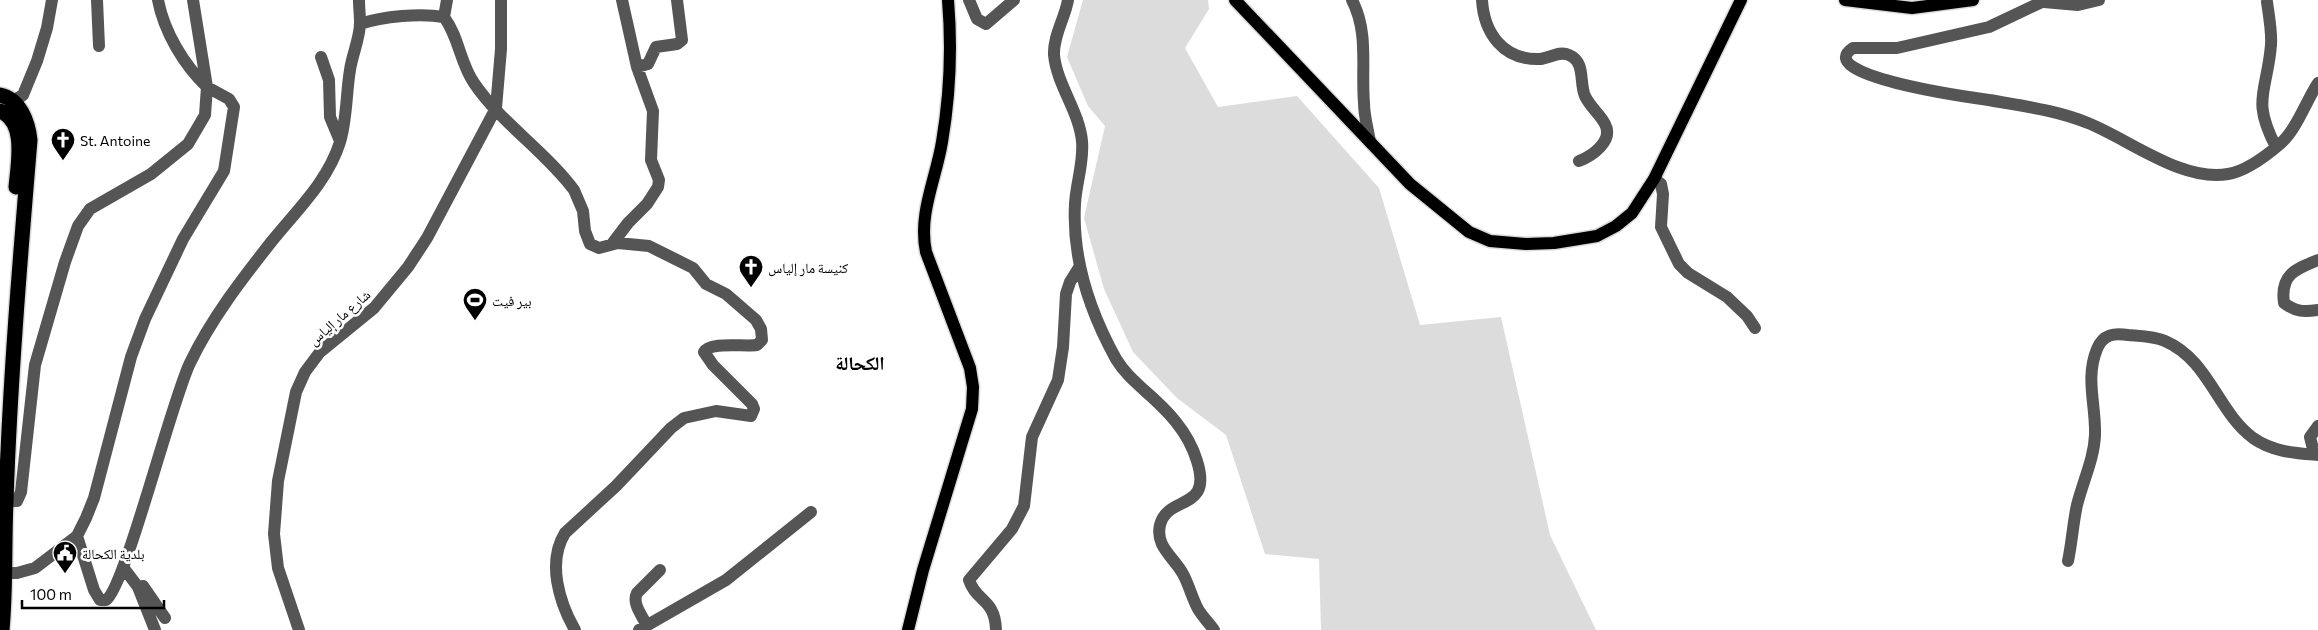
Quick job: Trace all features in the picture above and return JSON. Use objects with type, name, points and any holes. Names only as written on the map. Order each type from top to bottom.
[{"type":"highway","points":[[2,630],[6,573],[6,501],[17,296],[30,140],[28,122],[7,98]]},
{"type":"highway","points":[[0,111],[14,122],[18,135],[0,466]]},
{"type":"main road","points":[[908,630],[930,546],[969,420],[973,392],[970,368],[926,252],[923,239],[924,214],[942,144],[949,90],[950,43],[948,0]]},
{"type":"main road","points":[[1235,0],[1417,190],[1469,232],[1490,241],[1526,244],[1554,243],[1597,236],[1616,226],[1632,213],[1654,179],[1741,0]]},
{"type":"main road","points":[[1845,0],[1912,8],[1973,0]]},
{"type":"street","points":[[7,98],[23,95],[37,61],[47,28],[52,0]]},
{"type":"street","points":[[97,0],[98,46]]},
{"type":"street","points":[[6,573],[17,573],[35,568],[77,536],[94,498],[122,385],[145,318],[183,239],[226,164],[234,106],[229,99],[207,87],[189,66],[170,34],[161,14],[158,0]]},
{"type":"street","points":[[6,501],[17,501],[21,492],[36,365],[65,262],[78,226],[90,209],[151,174],[188,144],[200,128],[205,115],[207,87],[193,0]]},
{"type":"street","points":[[77,536],[94,590],[100,600],[106,600],[111,596],[123,567],[166,428],[190,363],[202,340],[233,294],[318,185],[340,141],[351,60],[360,24],[359,0]]},
{"type":"street","points":[[447,0],[444,17],[453,29],[462,60],[473,83],[574,190],[583,211],[585,231],[590,244],[599,248],[612,244],[628,243],[650,246],[693,268],[706,284],[726,294],[756,320],[761,329],[762,340],[757,345],[710,346],[704,352],[713,365],[752,404],[754,408],[751,416],[716,412],[684,418],[671,428],[616,486],[565,533],[557,547],[555,562],[564,604],[575,630]]},
{"type":"street","points":[[496,108],[501,0]]},
{"type":"street","points":[[612,244],[628,223],[647,204],[658,187],[659,180],[651,160],[653,111],[637,67],[622,0]]},
{"type":"street","points":[[637,67],[648,64],[656,47],[677,44],[682,40],[676,0]]},
{"type":"street","points":[[969,0],[977,19],[986,24],[1014,0]]},
{"type":"street","points":[[1068,0],[1054,53],[1058,71],[1082,136],[1082,162],[1075,207],[1080,266],[1088,300],[1119,363],[1127,375],[1182,428],[1194,450],[1201,477],[1197,494],[1169,513],[1160,525],[1160,532],[1164,551],[1183,573],[1198,609],[1214,630]]},
{"type":"street","points":[[1352,0],[1360,16],[1364,59],[1364,104],[1370,142]]},
{"type":"street","points":[[1482,0],[1484,22],[1497,42],[1513,53],[1528,58],[1541,59],[1560,53],[1569,54],[1578,64],[1582,73],[1585,96],[1607,131],[1602,145],[1596,152],[1579,161]]},
{"type":"street","points":[[2099,0],[2078,5],[2045,1],[1989,28],[1897,48],[1853,48],[1847,52],[1846,62],[1856,71],[1934,91],[2059,113],[2089,123],[2190,172],[2213,175],[2230,174],[2259,160],[2276,147],[2288,133],[2318,83]]},
{"type":"street","points":[[2267,2],[2272,44],[2261,97],[2262,116],[2276,147]]},
{"type":"street","points":[[360,24],[373,20],[423,16],[444,17]]},
{"type":"street","points":[[321,57],[329,80],[330,117],[340,141]]},
{"type":"street","name":"شارع مار إلياس","points":[[299,630],[278,568],[274,534],[278,481],[300,382],[320,352],[374,308],[408,267],[427,238],[496,108]]},
{"type":"street","points":[[1654,179],[1661,184],[1663,194],[1661,227],[1680,264],[1688,273],[1727,297],[1747,316],[1755,328]]},
{"type":"street","points":[[2318,260],[2298,268],[2286,279],[2282,292],[2284,303],[2293,310],[2303,312],[2318,310]]},
{"type":"street","points":[[996,630],[992,608],[971,586],[969,579],[1006,537],[1024,506],[1032,437],[1058,380],[1063,347],[1066,294],[1070,282],[1080,266]]},
{"type":"street","points":[[2068,561],[2077,506],[2094,448],[2095,434],[2091,371],[2101,340],[2108,336],[2116,334],[2152,337],[2176,347],[2200,368],[2236,422],[2251,436],[2263,445],[2287,453],[2318,454]]},
{"type":"street","points":[[2318,426],[2310,437],[2313,449],[2318,454]]},
{"type":"street","points":[[660,570],[635,597],[642,627],[726,580],[811,512]]},
{"type":"street","points":[[123,567],[134,582],[155,630]]},
{"type":"street","points":[[134,582],[143,586],[165,618]]},
{"type":"shaded area","points":[[1083,0],[1208,0],[1209,9],[1185,48],[1218,107],[1297,96],[1379,188],[1420,325],[1501,317],[1550,535],[1596,630],[1321,630],[1319,559],[1265,554],[1226,435],[1177,398],[1133,352],[1104,289],[1084,218],[1105,126],[1088,106],[1067,57]]},
{"type":"place","name":"St. Antoine","points":[[63,161]]},
{"type":"place","name":"كنيسة مار إلياس","points":[[751,288]]},
{"type":"place","name":"بير فيت","points":[[475,321]]},
{"type":"place","name":"بلدية الكحالة","points":[[65,574]]},
{"type":"district","name":"الكحالة","points":[[860,362]]}]
